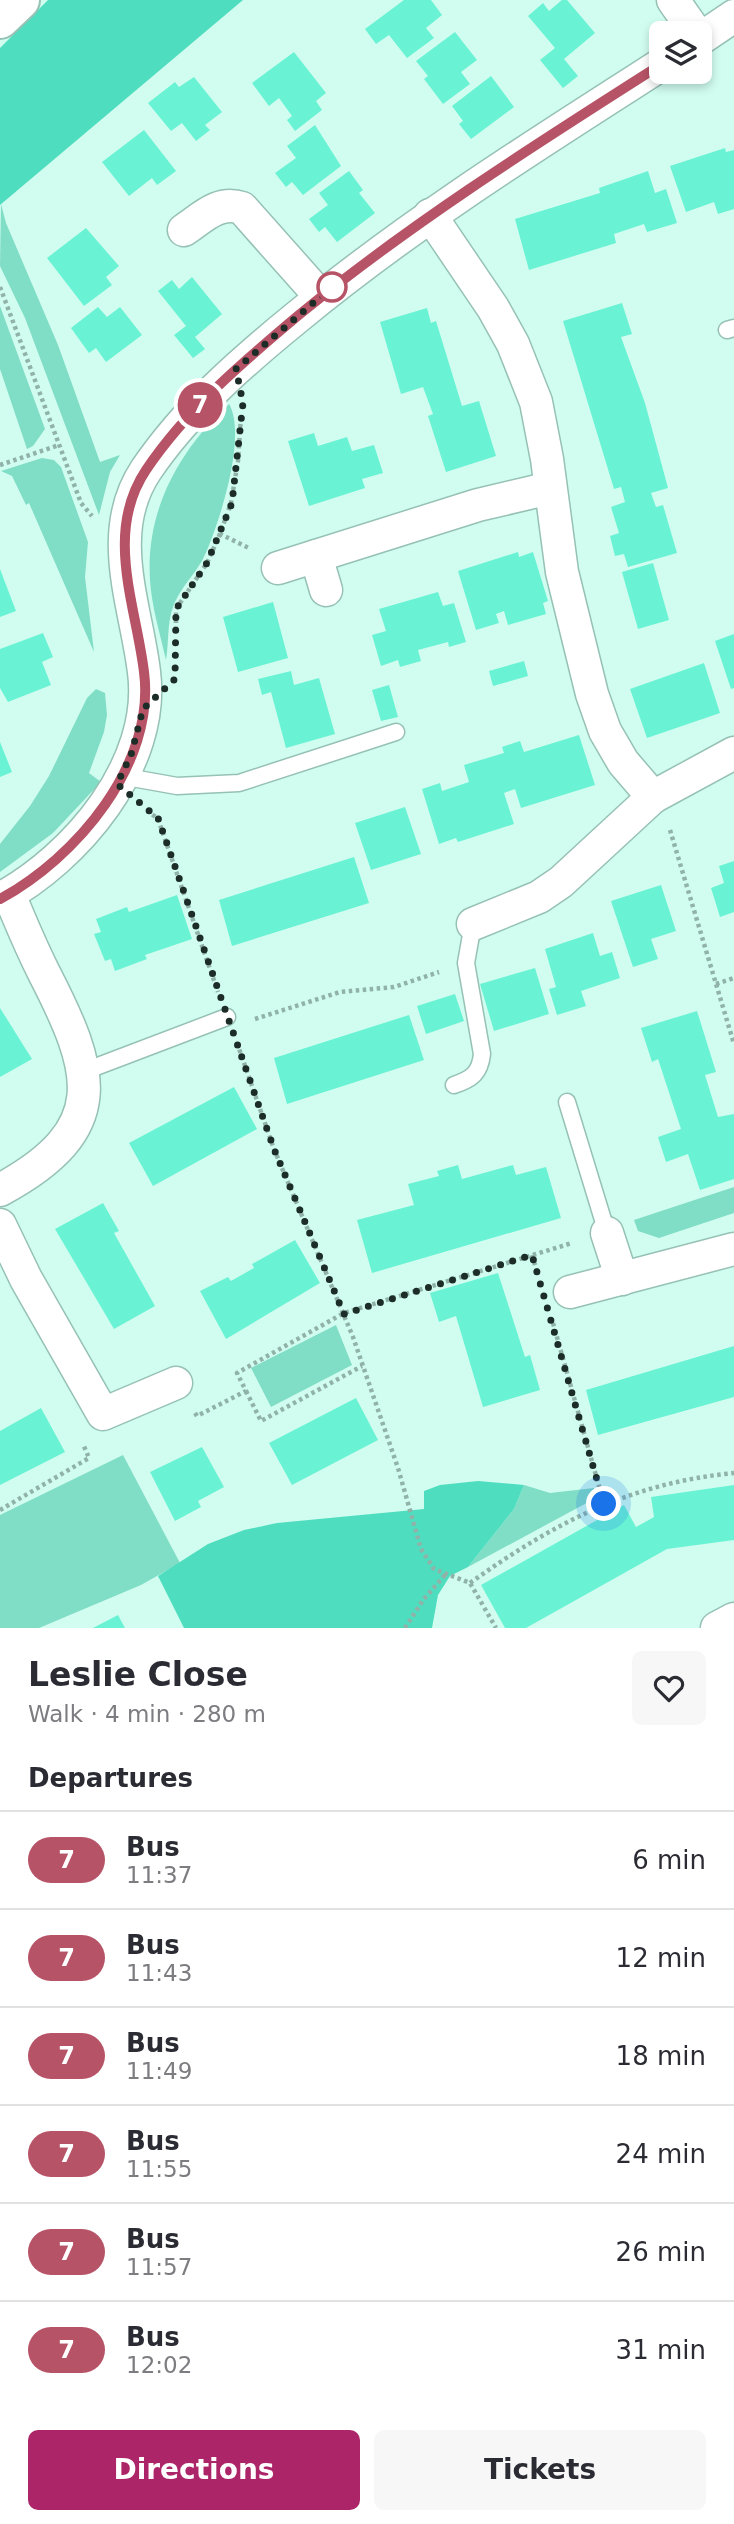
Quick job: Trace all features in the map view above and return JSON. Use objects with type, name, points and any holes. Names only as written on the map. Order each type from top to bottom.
[{"type":"main road","points":[[0,19],[20,0]]},
{"type":"street","points":[[673,0],[698,21]]},
{"type":"street","points":[[0,1190],[24,1177],[55,1154],[72,1133],[82,1108],[85,1071],[68,1019],[4,896],[35,877],[86,830],[119,780],[137,734],[145,688],[125,560],[126,526],[136,487],[169,440],[236,369],[321,297],[430,215],[649,72]]},
{"type":"street","points":[[184,230],[220,205],[230,204],[242,208],[321,297]]},
{"type":"street","points":[[430,215],[513,344],[536,402],[562,572],[592,694],[605,731],[623,762],[653,797]]},
{"type":"street","points":[[278,568],[478,505],[550,488]]},
{"type":"street","points":[[316,556],[326,590]]},
{"type":"street","points":[[472,923],[539,897],[561,882],[653,797],[734,753]]},
{"type":"street","points":[[0,1225],[26,1279],[103,1415],[176,1383]]},
{"type":"street","points":[[607,1233],[622,1279]]},
{"type":"street","points":[[570,1292],[734,1249]]},
{"type":"street","points":[[717,1628],[734,1619]]},
{"type":"lane","points":[[119,780],[177,786],[239,783],[396,732]]},
{"type":"lane","points":[[454,1085],[472,1078],[481,1063],[482,1054],[466,962],[472,923]]},
{"type":"lane","points":[[85,1071],[229,1021]]},
{"type":"lane","points":[[567,1102],[607,1233]]},
{"type":"path","points":[[0,287],[81,503],[125,560]]},
{"type":"path","points":[[176,634],[176,609],[207,563],[232,503],[239,461],[239,428],[243,403],[236,369]]},
{"type":"path","points":[[0,465],[59,445]]},
{"type":"path","points":[[220,534],[240,543],[278,568]]},
{"type":"path","points":[[119,780],[158,818],[274,1149],[344,1314],[398,1468],[421,1549],[434,1569],[470,1583],[496,1628]]},
{"type":"path","points":[[653,797],[668,825],[734,1044]]},
{"type":"path","points":[[229,1021],[340,992],[394,987],[466,962]]},
{"type":"path","points":[[716,984],[734,978]]},
{"type":"path","points":[[362,1366],[261,1421],[237,1373],[344,1314],[607,1233]]},
{"type":"path","points":[[532,1255],[540,1281]]},
{"type":"path","points":[[552,1321],[604,1504]]},
{"type":"path","points":[[176,1383],[197,1416],[246,1391]]},
{"type":"path","points":[[0,1510],[89,1458],[83,1444],[110,1425],[103,1415]]},
{"type":"path","points":[[470,1583],[514,1552],[629,1493],[671,1482],[734,1473]]},
{"type":"path","points":[[405,1628],[423,1600],[445,1575]]},
{"type":"green space","points":[[48,0],[243,0],[0,205],[0,48]]},
{"type":"green space","points":[[1,204],[6,223],[58,345],[100,462],[120,455],[110,472],[99,515],[25,318],[0,266]]},
{"type":"green space","points":[[0,306],[45,429],[33,446],[27,449],[0,369]]},
{"type":"green space","points":[[229,404],[234,419],[235,438],[229,482],[209,546],[173,607],[166,660],[151,591],[152,537],[158,512],[167,488],[193,443]]},
{"type":"green space","points":[[42,458],[54,460],[61,467],[88,542],[85,577],[94,652],[29,503],[26,505],[12,476],[1,471]]},
{"type":"green space","points":[[96,689],[105,693],[107,715],[104,732],[89,773],[101,782],[53,833],[0,872],[0,844],[30,806],[49,776],[87,698]]},
{"type":"green space","points":[[734,1187],[734,1213],[659,1238],[638,1231],[634,1220]]},
{"type":"green space","points":[[336,1325],[352,1365],[271,1407],[251,1368]]},
{"type":"green space","points":[[123,1455],[180,1563],[141,1585],[39,1628],[0,1628],[0,1515]]},
{"type":"green space","points":[[478,1481],[524,1485],[514,1509],[468,1567],[450,1576],[438,1595],[432,1628],[184,1628],[158,1576],[208,1544],[244,1530],[277,1523],[424,1509],[424,1491],[440,1485]]},
{"type":"green space","points":[[524,1485],[550,1493],[594,1488],[594,1499],[468,1567],[514,1509]]},
{"type":"building","points":[[404,0],[431,0],[442,15],[426,28],[434,38],[407,58],[389,35],[376,44],[365,29]]},
{"type":"building","points":[[562,0],[567,0],[595,33],[564,59],[578,76],[563,88],[540,60],[555,48],[528,16],[543,3],[549,11]]},
{"type":"building","points":[[455,32],[477,60],[461,72],[470,84],[443,104],[424,79],[428,76],[416,61]]},
{"type":"building","points":[[294,52],[326,93],[316,101],[322,110],[295,131],[287,120],[292,116],[279,98],[269,106],[252,83]]},
{"type":"building","points":[[491,76],[514,107],[471,139],[459,124],[463,121],[452,106]]},
{"type":"building","points":[[194,77],[222,112],[205,125],[210,130],[196,141],[182,123],[171,131],[148,103],[175,82],[179,87]]},
{"type":"building","points":[[315,125],[341,166],[303,195],[292,182],[286,187],[275,173],[296,158],[287,146]]},
{"type":"building","points":[[144,130],[176,171],[157,185],[152,178],[129,196],[102,162]]},
{"type":"building","points":[[725,148],[726,152],[734,150],[734,209],[718,214],[714,202],[686,212],[670,166]]},
{"type":"building","points":[[349,171],[363,190],[359,193],[375,213],[337,242],[325,227],[319,232],[309,219],[328,205],[319,193]]},
{"type":"building","points":[[648,171],[655,193],[666,189],[677,223],[647,232],[644,224],[614,234],[616,243],[529,270],[515,219],[600,193],[599,188]]},
{"type":"building","points":[[86,228],[119,266],[106,277],[112,285],[84,306],[47,258]]},
{"type":"building","points":[[192,277],[222,314],[195,337],[205,349],[193,358],[174,335],[186,326],[158,291],[172,280],[179,289]]},
{"type":"building","points":[[622,303],[632,334],[621,337],[645,403],[668,488],[651,493],[656,507],[663,505],[677,553],[628,567],[624,554],[615,556],[610,536],[619,533],[611,507],[625,502],[621,487],[614,489],[563,321]]},
{"type":"building","points":[[98,307],[107,317],[120,307],[142,335],[106,362],[96,348],[89,353],[71,328]]},
{"type":"building","points":[[427,308],[431,323],[436,321],[462,406],[479,401],[496,456],[446,472],[428,416],[433,414],[423,387],[401,394],[380,322]]},
{"type":"building","points":[[314,433],[318,446],[347,437],[352,451],[374,445],[383,473],[362,479],[365,488],[309,506],[288,441]]},
{"type":"building","points":[[518,552],[519,557],[533,552],[548,601],[543,603],[546,614],[508,625],[504,611],[496,614],[499,623],[476,630],[458,571]]},
{"type":"building","points":[[653,563],[669,620],[638,629],[622,572]]},
{"type":"building","points":[[0,569],[16,611],[0,617]]},
{"type":"building","points":[[438,592],[443,606],[454,603],[466,642],[449,647],[448,642],[418,650],[421,661],[400,667],[398,660],[381,666],[372,635],[386,631],[379,609]]},
{"type":"building","points":[[273,602],[288,658],[238,672],[223,617]]},
{"type":"building","points":[[43,633],[53,657],[42,662],[51,685],[8,702],[0,688],[0,649]]},
{"type":"building","points":[[734,634],[734,688],[731,689],[715,641]]},
{"type":"building","points":[[524,661],[528,676],[493,686],[489,671]]},
{"type":"building","points":[[704,663],[720,713],[647,738],[630,689]]},
{"type":"building","points":[[291,671],[294,685],[319,678],[335,734],[286,748],[271,692],[262,695],[258,679]]},
{"type":"building","points":[[389,685],[398,717],[381,721],[372,690]]},
{"type":"building","points":[[579,735],[595,785],[521,808],[515,789],[504,793],[514,824],[458,842],[456,838],[439,844],[422,789],[440,783],[442,791],[469,782],[464,765],[504,753],[502,747],[520,741],[524,752]]},
{"type":"building","points":[[0,742],[12,772],[0,777]]},
{"type":"building","points":[[405,807],[421,854],[371,870],[355,823]]},
{"type":"building","points":[[354,857],[369,903],[232,946],[219,900]]},
{"type":"building","points":[[734,861],[734,912],[720,917],[711,888],[724,883],[719,866]]},
{"type":"building","points":[[661,885],[676,931],[651,939],[658,959],[633,967],[611,901]]},
{"type":"building","points":[[177,895],[192,939],[145,955],[147,959],[115,971],[111,959],[105,961],[94,934],[101,932],[96,919],[127,907],[129,912]]},
{"type":"building","points":[[593,933],[600,956],[612,952],[620,978],[581,991],[586,1006],[557,1015],[549,989],[556,987],[545,949]]},
{"type":"building","points":[[535,968],[549,1014],[494,1031],[480,984]]},
{"type":"building","points":[[455,994],[464,1021],[426,1034],[417,1006]]},
{"type":"building","points":[[0,1008],[32,1059],[0,1077]]},
{"type":"building","points":[[697,1011],[716,1072],[705,1075],[718,1117],[734,1114],[734,1179],[700,1190],[688,1154],[666,1162],[658,1137],[681,1129],[658,1059],[652,1062],[641,1028]]},
{"type":"building","points":[[409,1015],[424,1060],[287,1104],[274,1058]]},
{"type":"building","points":[[234,1087],[257,1129],[153,1186],[129,1143]]},
{"type":"building","points":[[458,1165],[462,1179],[513,1165],[516,1175],[546,1167],[561,1218],[372,1273],[357,1220],[414,1205],[408,1184],[439,1176],[437,1171]]},
{"type":"building","points":[[103,1203],[119,1231],[114,1233],[155,1306],[114,1329],[55,1229]]},
{"type":"building","points":[[295,1240],[320,1283],[226,1339],[200,1291],[228,1277],[231,1281],[254,1268],[252,1264]]},
{"type":"building","points":[[498,1273],[525,1357],[530,1355],[540,1390],[483,1407],[456,1316],[439,1322],[430,1293]]},
{"type":"building","points":[[734,1346],[734,1397],[598,1435],[586,1390]]},
{"type":"building","points":[[356,1398],[378,1440],[292,1485],[269,1443]]},
{"type":"building","points":[[41,1408],[65,1452],[0,1485],[0,1431]]},
{"type":"building","points":[[202,1447],[224,1487],[198,1501],[201,1507],[175,1521],[150,1472]]},
{"type":"building","points":[[734,1485],[734,1540],[667,1549],[526,1628],[505,1628],[481,1585],[624,1505],[636,1527],[654,1517],[651,1497]]},
{"type":"building","points":[[118,1615],[125,1628],[93,1628]]},
{"type":"bus line","name":"7","points":[[0,899],[35,877],[86,830],[108,802],[131,755],[143,709],[145,688],[144,671],[130,608],[126,526],[136,487],[169,440],[236,369],[334,286],[430,215],[649,72]]},
{"type":"route","points":[[332,287],[334,286],[236,369],[243,403],[239,428],[239,461],[232,503],[207,563],[176,609],[175,679],[143,709],[131,755],[117,784],[158,818],[178,884],[274,1149],[344,1314],[425,1286],[532,1255],[604,1504]]}]
